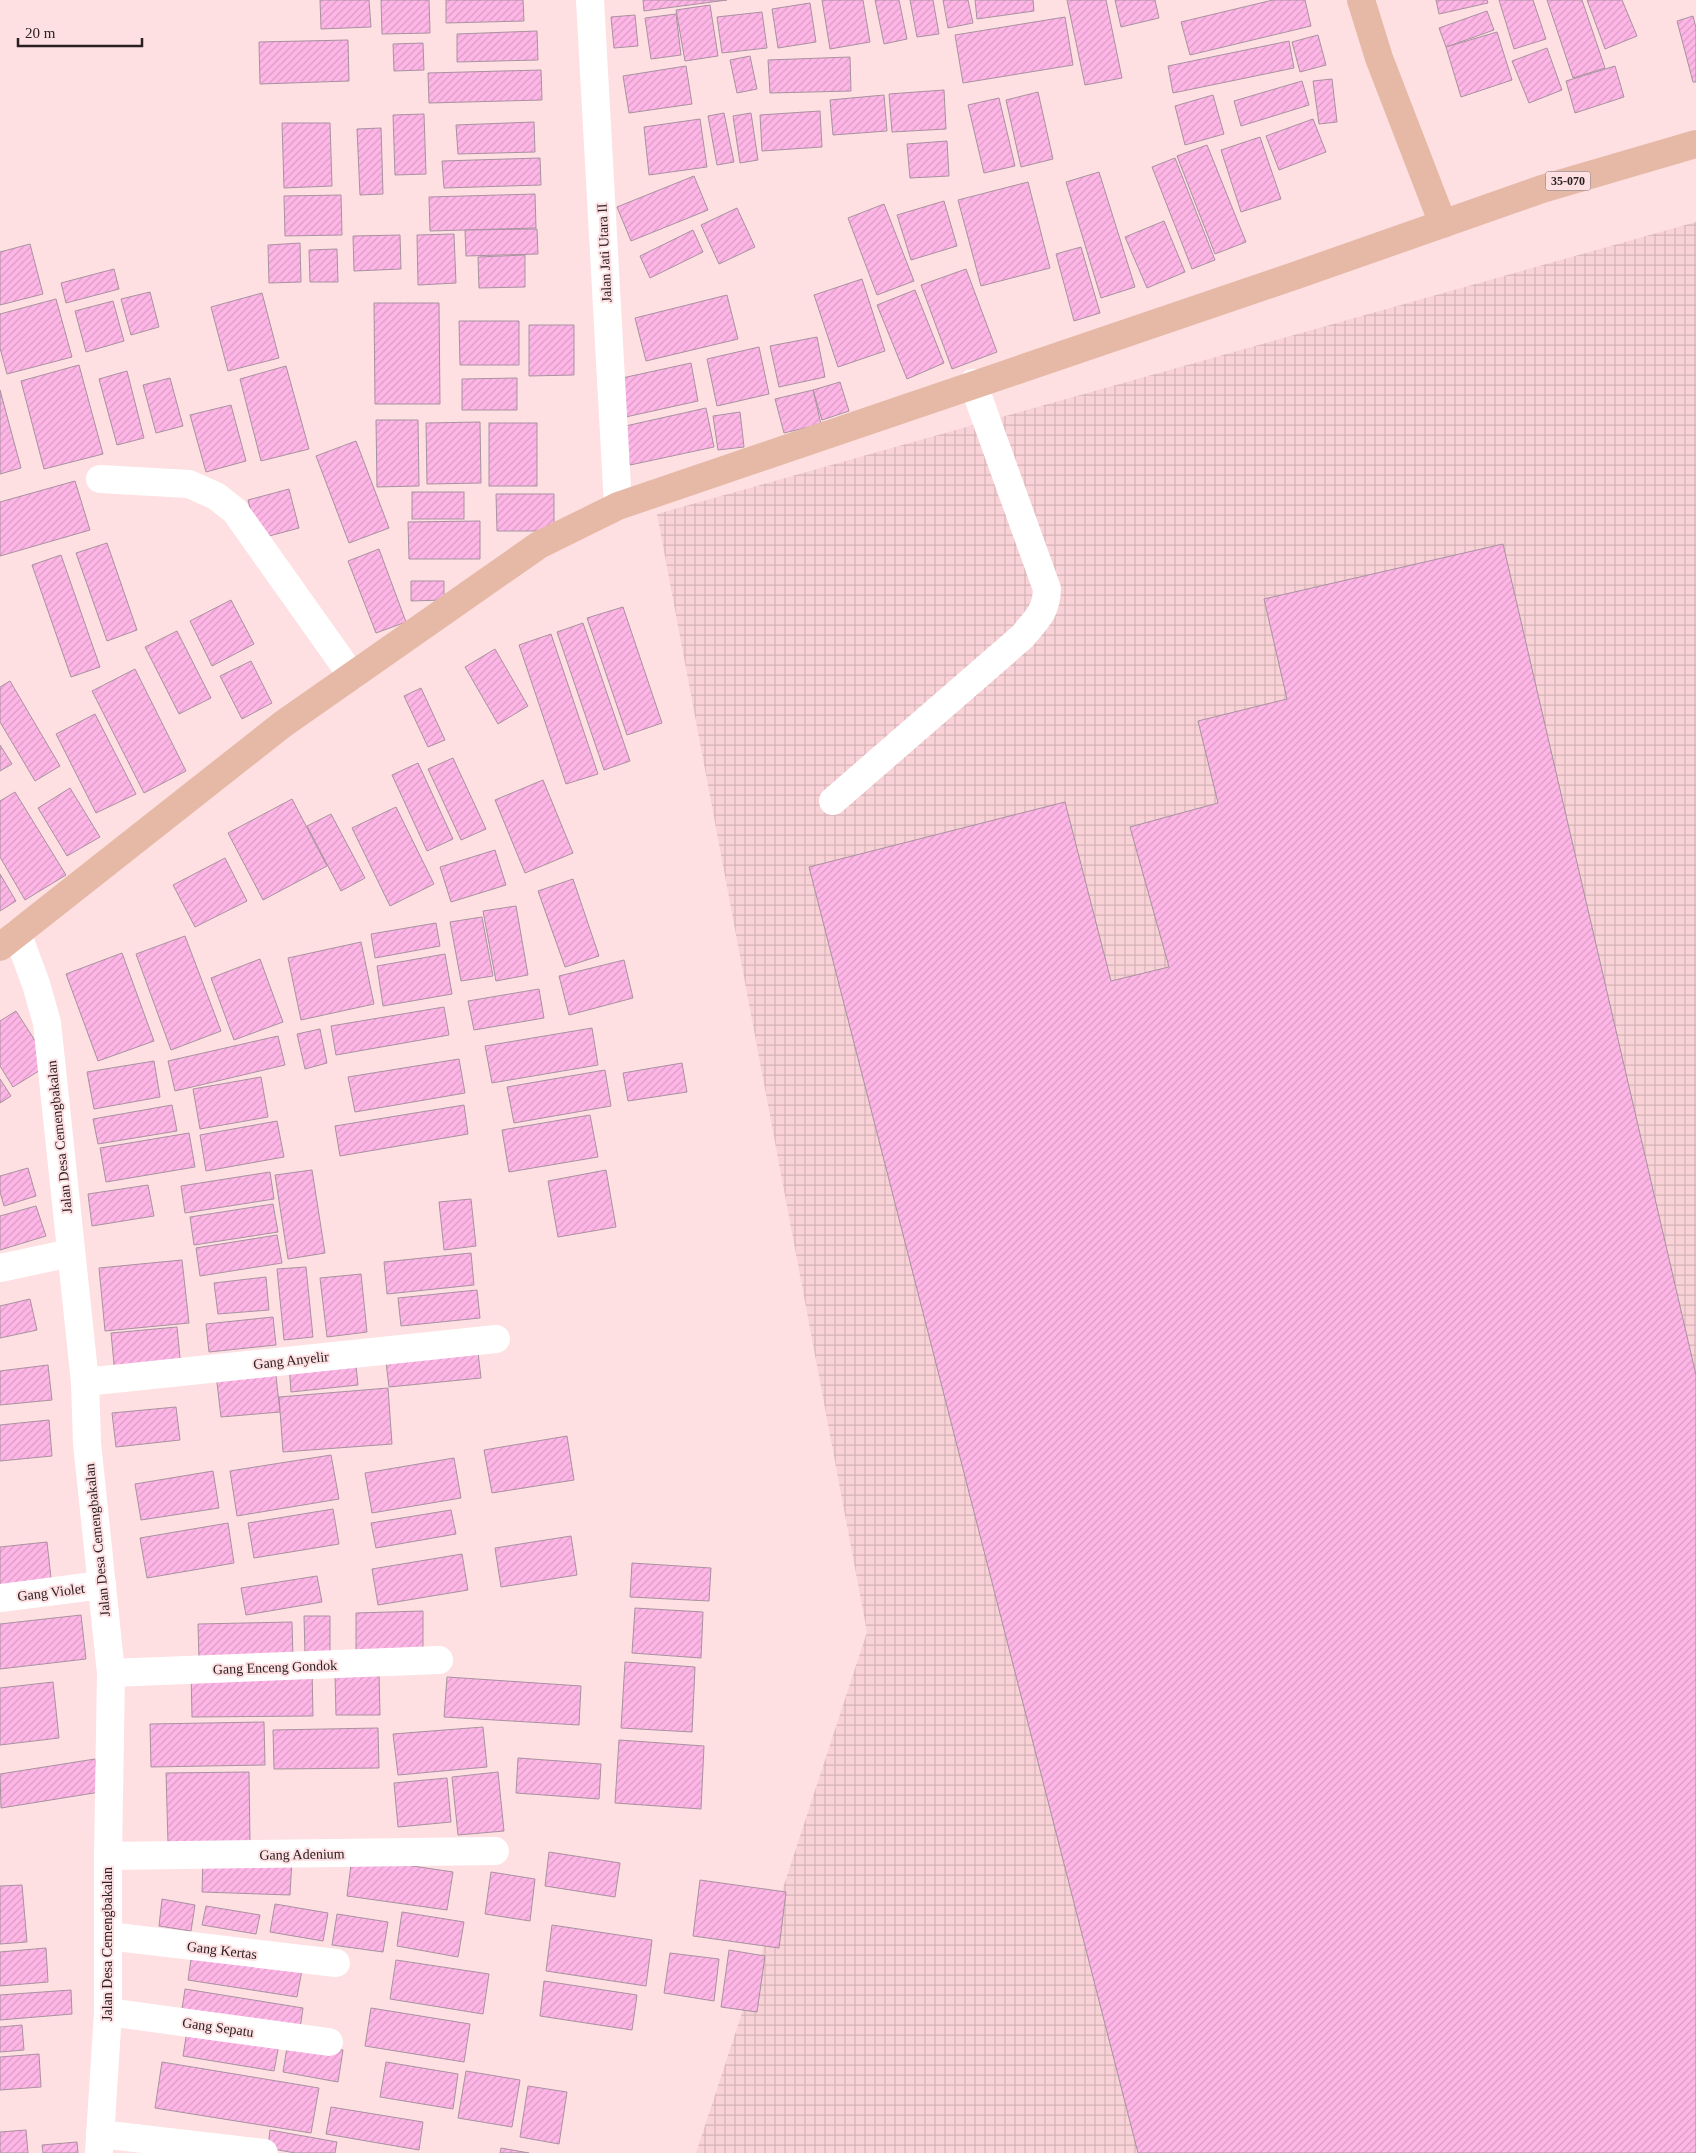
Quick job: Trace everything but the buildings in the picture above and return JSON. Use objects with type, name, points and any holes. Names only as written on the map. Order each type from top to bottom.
[{"type":"main road","points":[[8,940],[283,724],[539,545],[618,506],[973,383],[1443,224],[1379,58],[1361,0]]},
{"type":"main road","name":"35-070","points":[[1443,224],[1542,189],[1696,144]]},
{"type":"street","name":"Jalan Jati Utara II","points":[[590,0],[618,506]]},
{"type":"street","points":[[834,802],[1022,636],[1044,610],[1047,589],[973,383]]},
{"type":"street","points":[[100,479],[189,484],[216,496],[235,511],[352,676]]},
{"type":"street","name":"Jalan Desa Cemengbakalan","points":[[8,940],[36,984],[47,1024],[85,1382],[87,1443],[112,1674],[108,1856],[108,2012],[99,2143]]},
{"type":"street","points":[[0,1268],[71,1253]]},
{"type":"street","name":"Gang Anyelir","points":[[85,1382],[496,1338]]},
{"type":"street","name":"Gang Violet","points":[[0,1598],[102,1586]]},
{"type":"street","name":"Gang Enceng Gondok","points":[[112,1674],[439,1660]]},
{"type":"street","name":"Gang Adenium","points":[[108,1856],[496,1851]]},
{"type":"street","name":"Gang Kertas","points":[[108,1936],[336,1963]]},
{"type":"street","name":"Gang Sepatu","points":[[108,2012],[329,2042]]},
{"type":"street","points":[[99,2143],[264,2153]]},
{"type":"shaded area","points":[[1696,222],[1696,2153],[696,2153],[867,1632],[657,514]]}]
